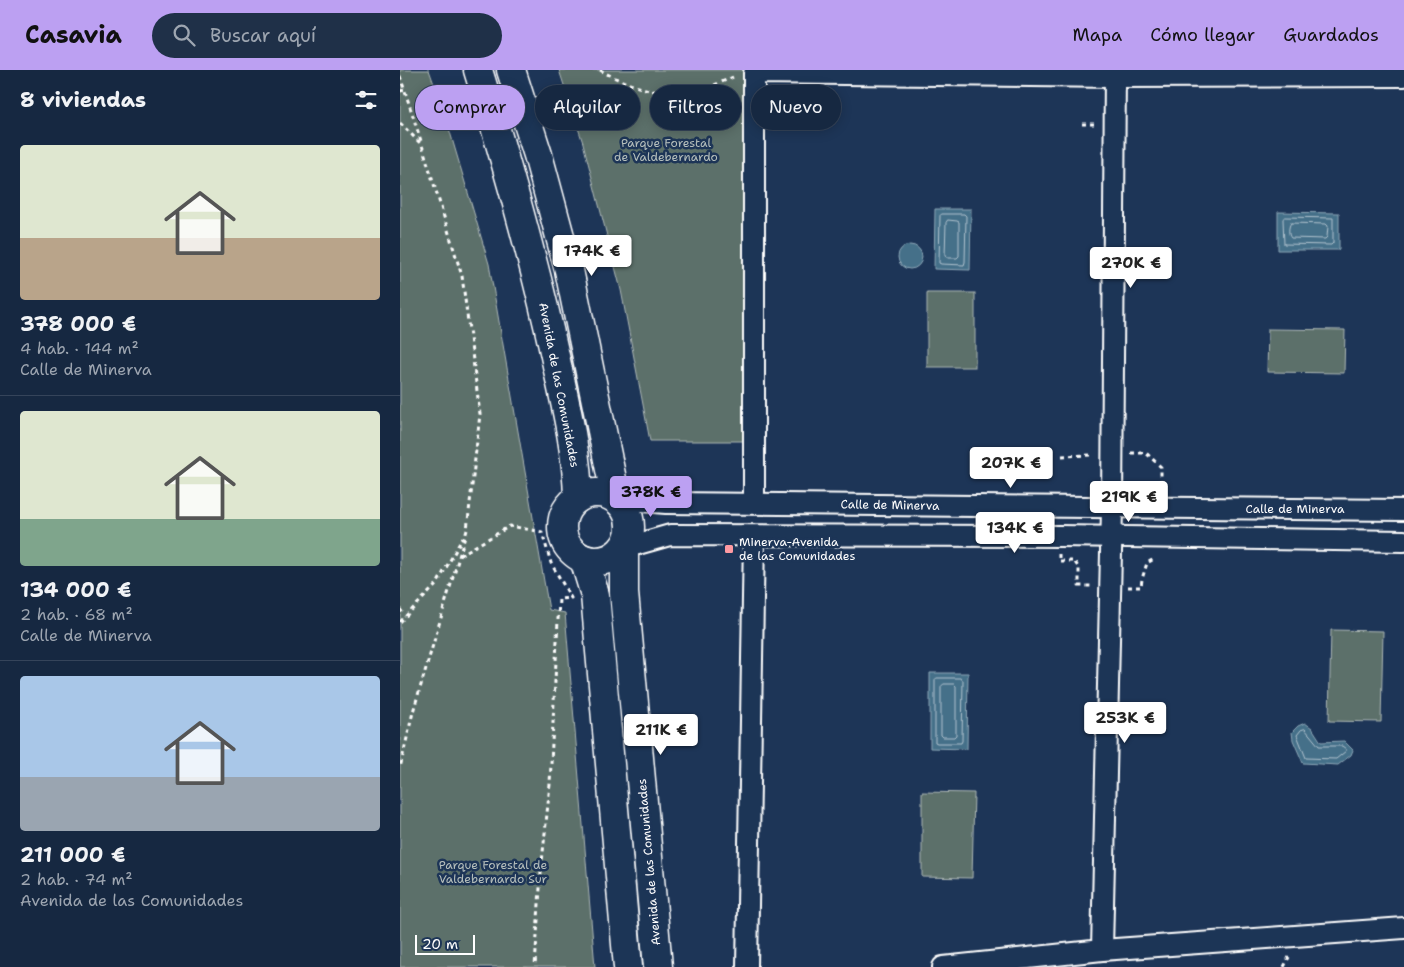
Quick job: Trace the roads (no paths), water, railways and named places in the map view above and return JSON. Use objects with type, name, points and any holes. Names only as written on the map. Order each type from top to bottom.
[{"type":"street","name":"Avenida de las Comunidades","points":[[478,70],[512,180],[540,290],[574,449],[578,498]]},
{"type":"street","points":[[511,70],[538,155],[569,270],[616,499]]},
{"type":"street","points":[[754,503],[754,73],[1115,73],[1404,76]]},
{"type":"street","points":[[1102,950],[1112,508],[1115,73]]},
{"type":"street","points":[[624,548],[629,535],[630,522],[625,509],[616,499],[593,493],[578,498],[569,507],[563,518],[562,530],[565,543],[573,553],[584,559],[602,561],[624,548],[670,535],[1404,541]]},
{"type":"street","name":"Calle de Minerva","points":[[616,499],[666,503],[1404,510]]},
{"type":"street","points":[[746,967],[754,536]]},
{"type":"street","name":"Avenida de las Comunidades","points":[[624,548],[624,592],[658,967]]},
{"type":"street","points":[[584,559],[595,596],[628,967]]},
{"type":"street","points":[[943,967],[1102,950],[1404,928]]},
{"type":"water","points":[[935,209],[971,209],[970,270],[934,269]]},
{"type":"water","points":[[1278,212],[1339,213],[1339,250],[1278,250]]},
{"type":"water","points":[[910,245],[915,246],[921,252],[921,262],[915,268],[910,269],[905,268],[899,262],[898,257],[899,252],[905,246]]},
{"type":"water","points":[[930,673],[968,673],[967,749],[930,748]]},
{"type":"water","points":[[1305,723],[1312,728],[1321,742],[1344,741],[1353,750],[1351,755],[1338,765],[1303,763],[1293,740],[1292,732],[1298,726]]},
{"type":"place","name":"Minerva-Avenida de las Comunidades","points":[[729,549]]},
{"type":"park label","name":"Parque Forestal de Valdebernardo","points":[[666,150]]},
{"type":"park label","name":"Parque Forestal de Valdebernardo Sur","points":[[493,872]]}]
